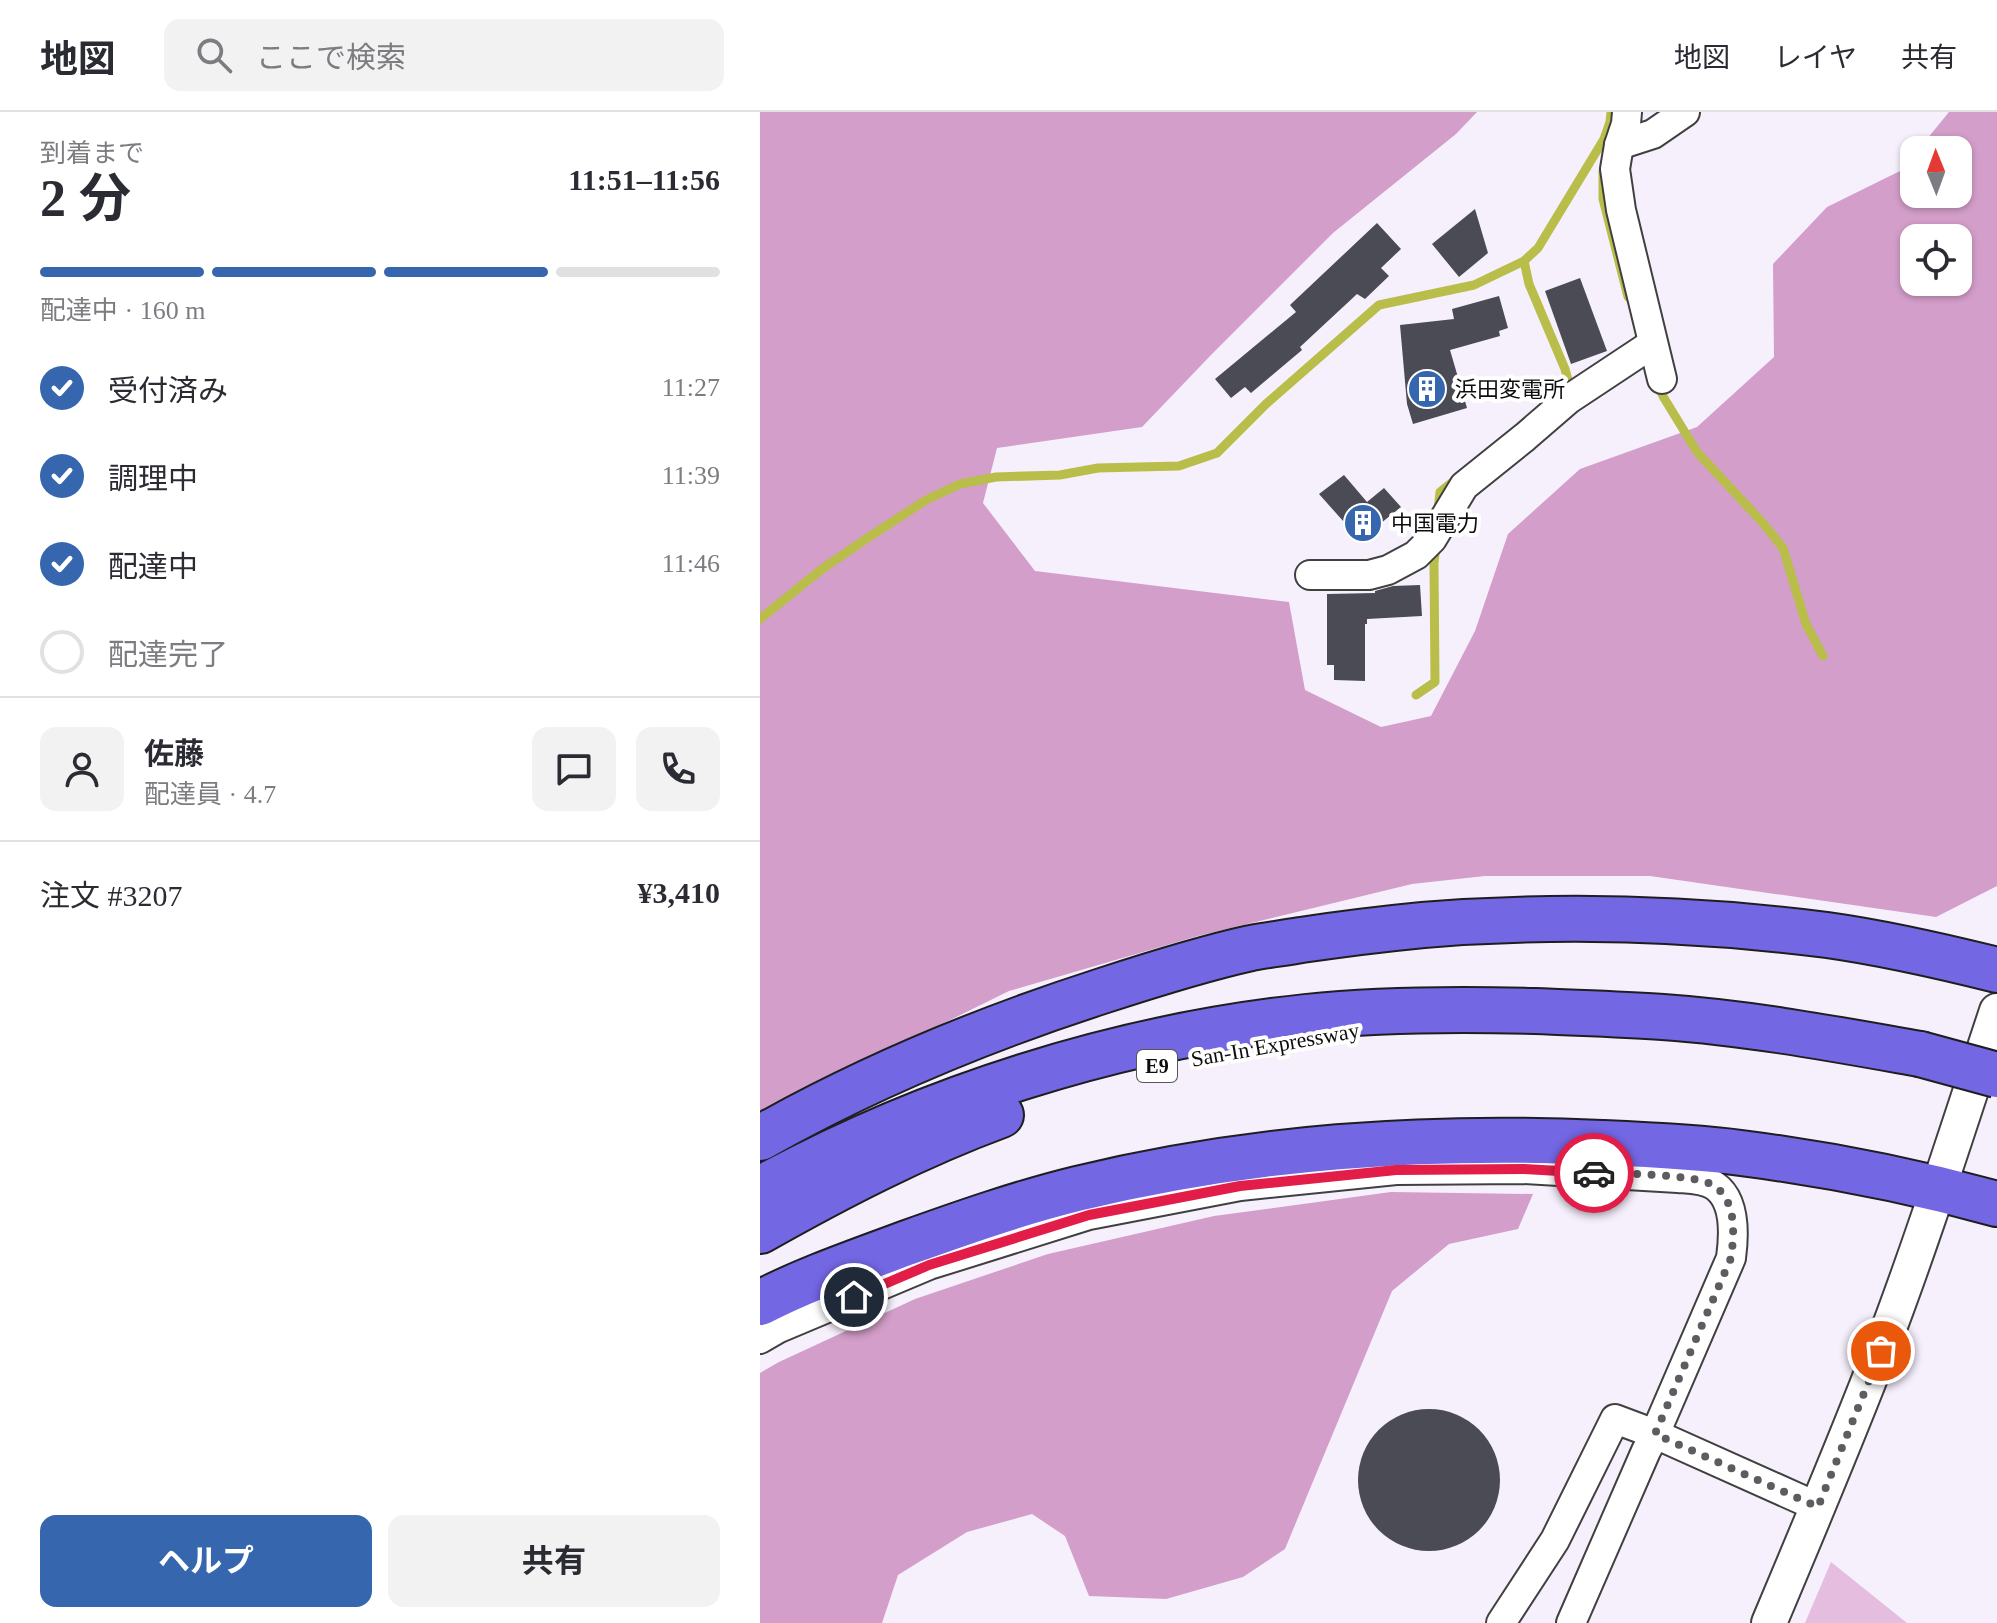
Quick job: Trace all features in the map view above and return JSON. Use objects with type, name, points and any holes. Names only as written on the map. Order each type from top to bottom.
[{"type":"highway","points":[[760,1138],[873,1080],[1042,1010],[1145,977],[1252,948],[1368,930],[1482,920],[1599,917],[1711,923],[1829,935],[1921,951],[1997,970]]},
{"type":"highway","name":"San-In Expressway","points":[[760,1189],[808,1163],[985,1090],[1154,1042],[1304,1017],[1461,1009],[1665,1017],[1833,1038],[1920,1054],[1997,1075]]},
{"type":"highway","name":"San-In Expressway","points":[[760,1231],[823,1195],[980,1123],[1057,1095],[1141,1070],[1309,1035],[1398,1024],[1583,1013]]},
{"type":"highway","points":[[760,1303],[864,1259],[967,1221],[1075,1190],[1182,1167],[1296,1150],[1407,1141],[1507,1140],[1740,1153],[1939,1188],[1997,1204]]},
{"type":"street","points":[[1627,112],[1615,169],[1621,210],[1662,379]]},
{"type":"street","points":[[1619,145],[1653,134],[1685,112]]},
{"type":"street","points":[[1310,575],[1369,575],[1388,570],[1416,555],[1432,539],[1464,486],[1569,399],[1652,344]]},
{"type":"street","points":[[1769,1623],[1881,1351],[1997,1011]]},
{"type":"street","points":[[760,1339],[779,1328],[929,1265],[1089,1215],[1240,1186],[1396,1170],[1524,1169],[1697,1180],[1714,1185],[1722,1193],[1733,1219],[1731,1258],[1571,1623]]},
{"type":"street","points":[[1501,1623],[1555,1540],[1615,1419],[1818,1507]]},
{"type":"shaded area","points":[[760,112],[1477,112],[1456,134],[1333,233],[1142,427],[997,448],[983,503],[1035,571],[1289,602],[1305,690],[1381,727],[1431,716],[1475,631],[1508,534],[1580,469],[1697,427],[1774,357],[1773,264],[1827,207],[1900,171],[1900,208],[1972,208],[1972,136],[1929,136],[1949,112],[1997,112],[1997,886],[1936,917],[1650,876],[1485,876],[1412,884],[1198,936],[1009,991],[760,1115]]},
{"type":"shaded area","points":[[1391,1192],[1533,1194],[1518,1229],[1449,1244],[1392,1291],[1285,1549],[1243,1577],[1166,1599],[1089,1596],[1065,1536],[1032,1514],[967,1532],[898,1575],[882,1623],[760,1623],[760,1373],[915,1299],[1048,1254],[1214,1216]]},
{"type":"shaded area","points":[[1831,1562],[1907,1623],[1805,1623]]},
{"type":"building","points":[[1475,209],[1488,253],[1459,277],[1432,244]]},
{"type":"building","points":[[1377,223],[1401,249],[1381,268],[1389,276],[1365,299],[1357,294],[1300,347],[1302,350],[1251,393],[1245,387],[1231,398],[1215,379],[1296,312],[1290,305]]},
{"type":"building","points":[[1580,278],[1607,351],[1571,364],[1545,291]]},
{"type":"building","points":[[1499,296],[1508,328],[1499,331],[1500,336],[1450,350],[1467,408],[1413,424],[1407,404],[1400,325],[1454,319],[1452,309]]},
{"type":"building","name":"中国電力","points":[[1344,475],[1367,502],[1384,488],[1401,507],[1360,540],[1319,494]]},
{"type":"building","points":[[1420,585],[1422,616],[1367,619],[1365,681],[1334,680],[1334,665],[1327,665],[1327,594],[1375,593],[1393,586]]},
{"type":"building","points":[[1429,1409],[1456,1414],[1479,1430],[1495,1453],[1500,1480],[1495,1507],[1479,1530],[1456,1546],[1429,1551],[1402,1546],[1379,1530],[1363,1507],[1358,1480],[1363,1453],[1379,1430],[1402,1414]]},
{"type":"waterway","points":[[760,619],[822,569],[869,537],[926,500],[960,484],[996,477],[1060,475],[1098,468],[1179,466],[1217,453],[1266,404],[1379,305],[1474,285],[1524,261],[1538,248],[1604,139],[1611,112]]},
{"type":"waterway","points":[[1603,171],[1603,199],[1628,297]]},
{"type":"waterway","points":[[1524,261],[1529,284],[1565,369],[1569,384],[1561,391]]},
{"type":"waterway","points":[[1657,383],[1697,452],[1783,548],[1806,624],[1823,656]]},
{"type":"waterway","points":[[1438,510],[1440,492],[1455,480]]},
{"type":"waterway","points":[[1416,695],[1435,682],[1436,545]]},
{"type":"way so far","points":[[1594,1173],[1678,1178],[1714,1185],[1722,1193],[1733,1219],[1731,1258],[1655,1434],[1818,1507],[1881,1351]]},
{"type":"place","name":"浜田変電所","points":[[1427,389]]},
{"type":"place","name":"中国電力","points":[[1363,523]]},
{"type":"route","points":[[854,1297],[929,1265],[1089,1215],[1240,1186],[1396,1170],[1524,1169],[1594,1173]]}]
